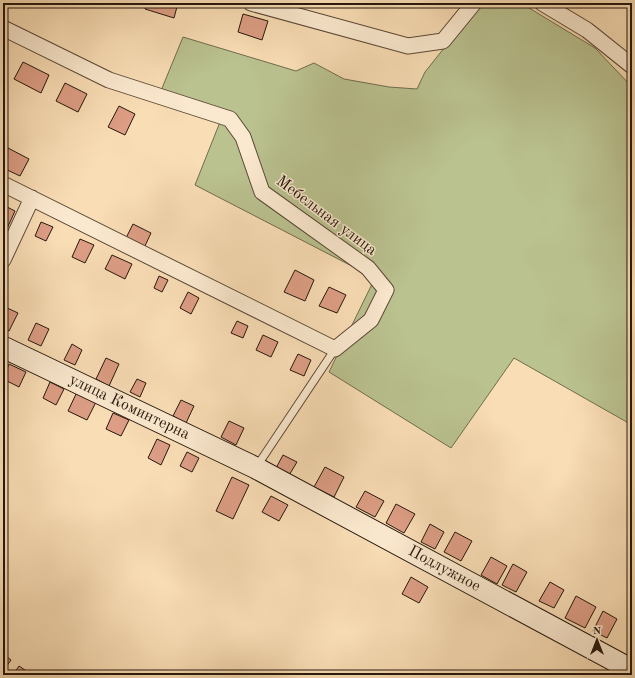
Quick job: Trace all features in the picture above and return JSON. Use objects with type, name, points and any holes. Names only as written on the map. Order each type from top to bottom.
[{"type":"street","points":[[251,3],[408,46],[443,41],[474,3]]},
{"type":"street","points":[[542,3],[587,30],[632,66]]},
{"type":"street","name":"Мебельная улица","points":[[3,28],[110,80],[230,119],[243,137],[262,192],[368,268],[386,290],[372,320],[335,349]]},
{"type":"street","points":[[3,184],[335,349]]},
{"type":"street","points":[[3,260],[32,198]]},
{"type":"street","name":"улица Коминтерна","points":[[3,347],[256,468]]},
{"type":"street","name":"Подлужное","points":[[256,468],[632,670]]},
{"type":"lane","points":[[256,468],[335,349]]},
{"type":"green space","points":[[480,3],[521,3],[595,48],[632,87],[632,425],[514,358],[451,448],[329,372],[375,278],[195,185],[220,122],[158,98],[183,37],[296,71],[314,63],[344,79],[389,87],[417,89],[425,72]]},
{"type":"building","points":[[147,3],[178,3],[174,18],[145,9]]},
{"type":"building","points":[[243,14],[268,21],[262,40],[238,32]]},
{"type":"building","points":[[23,62],[49,75],[41,93],[14,79]]},
{"type":"building","points":[[65,83],[87,94],[78,112],[56,101]]},
{"type":"building","points":[[119,106],[135,114],[125,135],[108,127]]},
{"type":"building","points":[[8,148],[29,159],[20,176],[3,168],[3,159]]},
{"type":"building","points":[[3,205],[15,211],[5,233],[3,232]]},
{"type":"building","points":[[41,222],[53,227],[46,241],[35,236]]},
{"type":"building","points":[[133,224],[151,233],[144,248],[125,240]]},
{"type":"building","points":[[80,239],[94,245],[85,263],[72,257]]},
{"type":"building","points":[[112,255],[132,264],[125,279],[105,269]]},
{"type":"building","points":[[295,270],[314,280],[305,301],[284,292]]},
{"type":"building","points":[[159,276],[168,280],[162,292],[154,288]]},
{"type":"building","points":[[329,287],[346,295],[337,313],[319,306]]},
{"type":"building","points":[[188,292],[199,298],[191,314],[180,308]]},
{"type":"building","points":[[3,306],[18,313],[9,331],[3,328]]},
{"type":"building","points":[[237,321],[248,326],[243,338],[231,333]]},
{"type":"building","points":[[36,323],[49,329],[41,346],[28,340]]},
{"type":"building","points":[[263,335],[278,342],[271,357],[256,350]]},
{"type":"building","points":[[72,344],[82,350],[75,365],[64,360]]},
{"type":"building","points":[[298,354],[311,360],[304,376],[290,370]]},
{"type":"building","points":[[106,358],[119,364],[109,386],[96,379]]},
{"type":"building","points":[[9,364],[26,372],[19,387],[3,379]]},
{"type":"building","points":[[137,379],[146,383],[140,397],[130,392]]},
{"type":"building","points":[[50,382],[64,389],[56,405],[43,398]]},
{"type":"building","points":[[77,392],[96,402],[87,420],[68,411]]},
{"type":"building","points":[[181,400],[194,406],[186,423],[173,416]]},
{"type":"building","points":[[113,413],[129,420],[121,436],[106,429]]},
{"type":"building","points":[[229,421],[244,428],[236,445],[221,437]]},
{"type":"building","points":[[157,439],[170,445],[161,465],[148,458]]},
{"type":"building","points":[[187,452],[199,458],[192,472],[180,466]]},
{"type":"building","points":[[283,455],[297,462],[288,477],[275,470]]},
{"type":"building","points":[[325,467],[344,477],[334,497],[314,487]]},
{"type":"building","points":[[232,477],[249,485],[233,519],[216,511]]},
{"type":"building","points":[[365,491],[384,501],[375,517],[356,507]]},
{"type":"building","points":[[271,496],[288,505],[279,521],[262,512]]},
{"type":"building","points":[[396,504],[415,514],[404,533],[386,523]]},
{"type":"building","points":[[430,524],[444,532],[435,549],[421,542]]},
{"type":"building","points":[[455,532],[472,541],[461,561],[444,552]]},
{"type":"building","points":[[491,557],[507,566],[497,584],[481,575]]},
{"type":"building","points":[[513,564],[527,572],[516,592],[502,585]]},
{"type":"building","points":[[411,577],[428,587],[419,603],[402,594]]},
{"type":"building","points":[[550,582],[564,590],[554,608],[539,601]]},
{"type":"building","points":[[576,596],[596,607],[585,628],[565,618]]},
{"type":"building","points":[[603,611],[617,619],[607,638],[593,631]]},
{"type":"building","points":[[3,654],[11,660],[3,671]]},
{"type":"building","points":[[19,666],[31,674],[13,675]]}]
